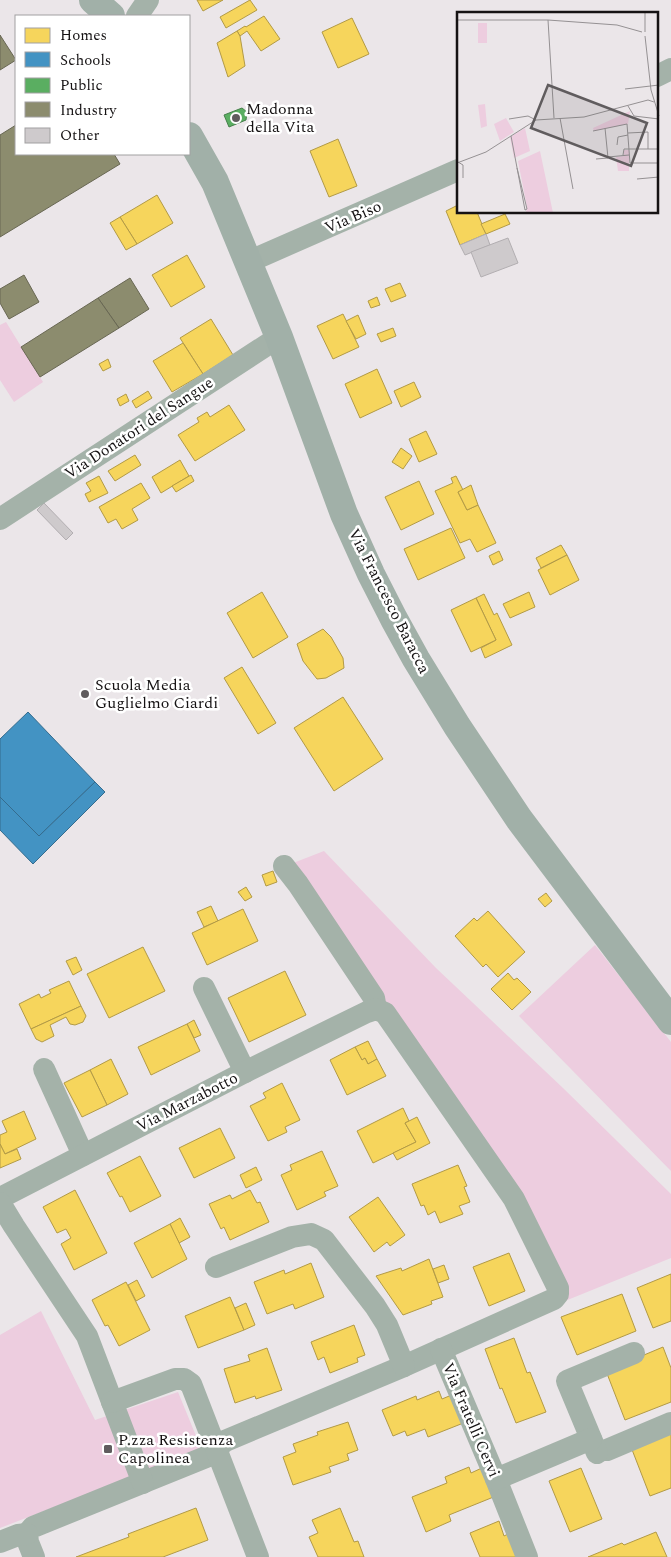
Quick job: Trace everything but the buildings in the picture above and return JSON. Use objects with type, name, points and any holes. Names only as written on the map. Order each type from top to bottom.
[{"type":"street","points":[[93,0],[110,15]]},
{"type":"street","points":[[138,15],[148,0]]},
{"type":"street","points":[[658,76],[671,69]]},
{"type":"street","name":"Via Francesco Baracca","points":[[190,138],[215,182],[279,337],[344,514],[371,574],[416,659],[457,726],[519,819],[671,1021]]},
{"type":"street","name":"Via Biso","points":[[248,262],[457,170]]},
{"type":"street","name":"Via Donatori del Sangue","points":[[0,519],[279,337]]},
{"type":"street","points":[[284,866],[374,998],[376,1009]]},
{"type":"street","points":[[204,988],[245,1072]]},
{"type":"street","name":"Via Marzabotto","points":[[0,1198],[245,1072],[376,1009]]},
{"type":"street","name":"Via Fratelli Cervi","points":[[376,1009],[385,1013],[514,1199],[558,1288],[558,1294],[554,1299],[441,1349],[527,1557]]},
{"type":"street","points":[[44,1069],[83,1155]]},
{"type":"street","points":[[0,1203],[87,1336],[143,1483]]},
{"type":"street","points":[[216,1267],[292,1237],[310,1234],[324,1240],[375,1306],[387,1326],[404,1366]]},
{"type":"street","points":[[0,1542],[18,1535],[30,1544],[33,1527],[206,1457],[225,1440],[441,1349]]},
{"type":"street","points":[[598,1448],[567,1381],[634,1353]]},
{"type":"street","points":[[112,1402],[175,1379],[184,1379],[191,1384],[258,1557]]},
{"type":"street","points":[[496,1480],[671,1423]]},
{"type":"shaded area","points":[[6,322],[43,382],[14,402],[0,380],[0,325]]},
{"type":"shaded area","points":[[324,851],[436,968],[563,1088],[671,1194],[671,1258],[565,1301],[558,1276],[288,865]]},
{"type":"shaded area","points":[[595,945],[671,1042],[671,1171],[519,1016]]},
{"type":"shaded area","points":[[41,1311],[95,1420],[178,1392],[201,1448],[140,1474],[0,1528],[0,1335]]},
{"type":"place","name":"Madonna della Vita","points":[[236,118]]},
{"type":"place","name":"Scuola Media Guglielmo Ciardi","points":[[85,694]]},
{"type":"place","name":"P.zza Resistenza Capolinea","points":[[108,1449]]}]
